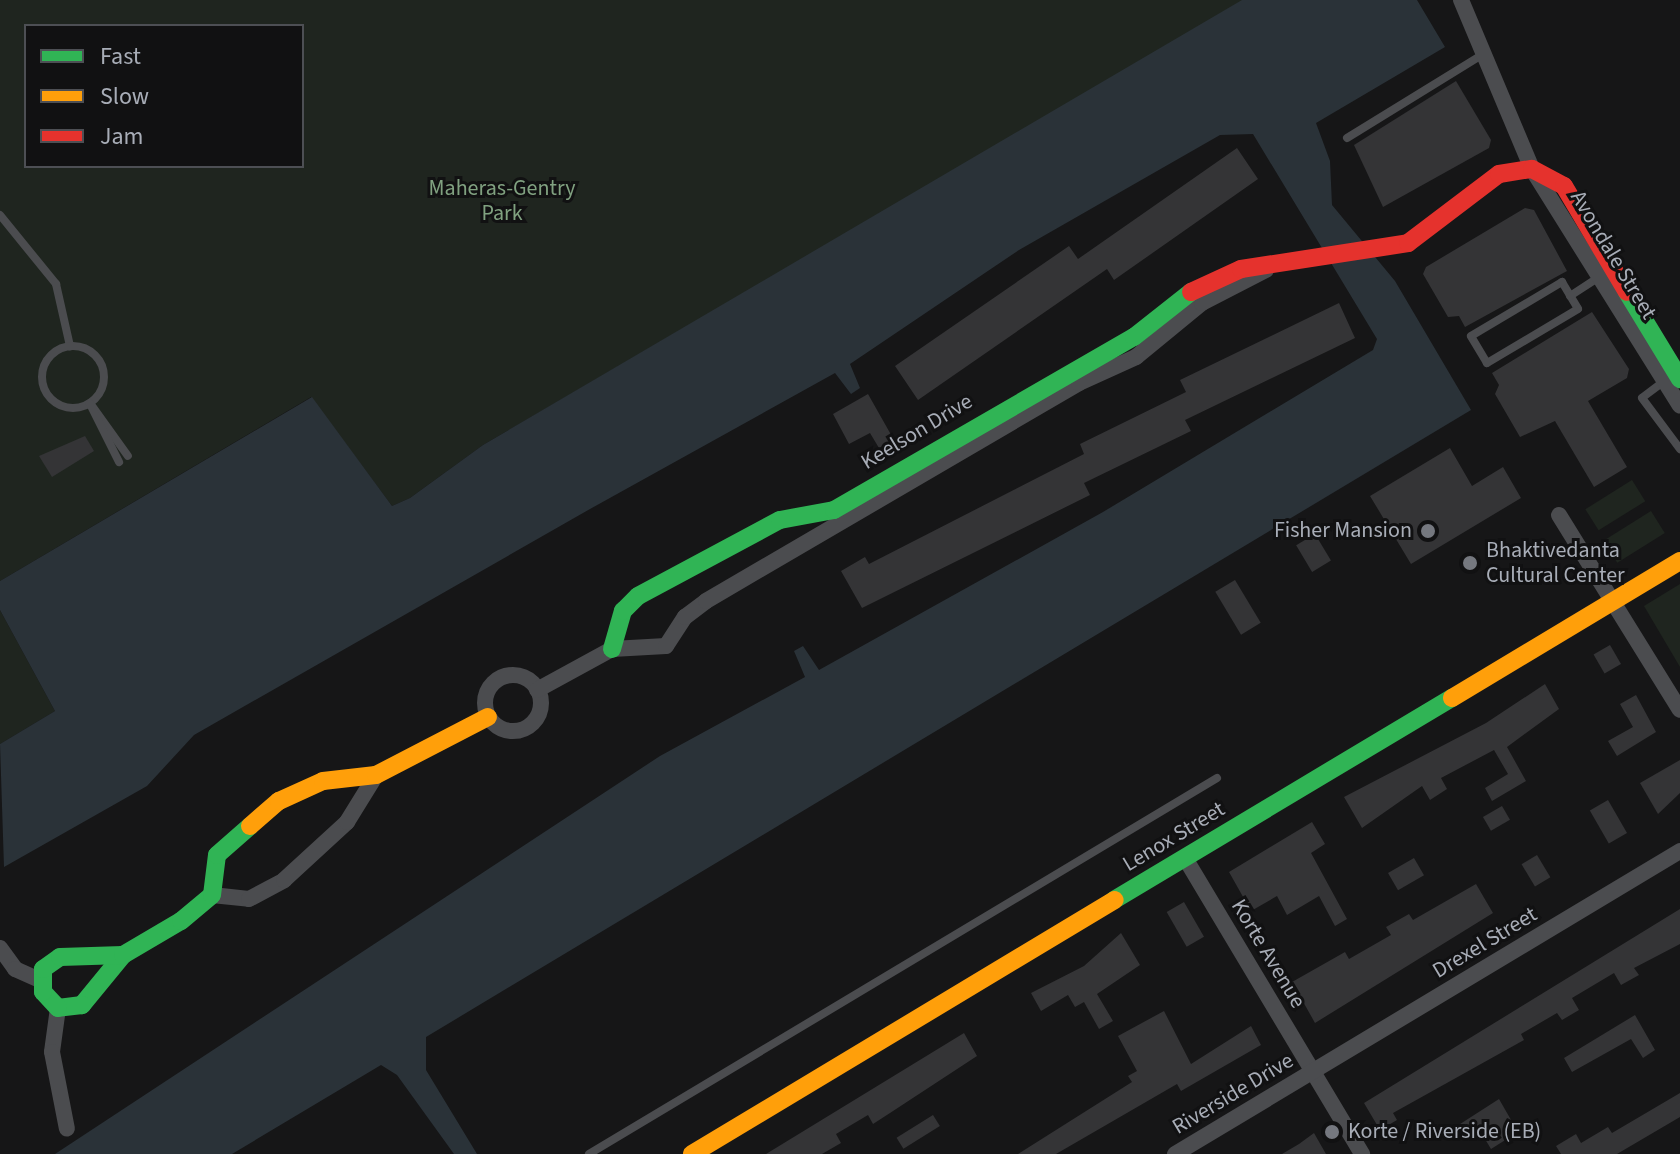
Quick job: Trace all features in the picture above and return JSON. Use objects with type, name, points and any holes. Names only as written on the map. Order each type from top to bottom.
[{"type":"street","points":[[1461,0],[1532,169]]},
{"type":"street","name":"Avondale Street","points":[[1532,169],[1554,176],[1572,216],[1642,333],[1673,378],[1680,406]]},
{"type":"street","name":"Keelson Drive","points":[[612,649],[623,611],[638,596],[780,520],[834,510],[1134,337],[1205,284],[1241,269],[1266,270],[1389,249],[1429,230],[1478,184],[1532,169]]},
{"type":"street","name":"Keelson Drive","points":[[537,690],[612,649],[666,646],[689,612],[717,594],[1079,383],[1136,357],[1202,303],[1266,270]]},
{"type":"street","points":[[1559,515],[1680,710]]},
{"type":"street","name":"Lenox Street","points":[[692,1154],[1680,561]]},
{"type":"street","points":[[521,677],[537,690],[539,712],[526,728],[506,731],[488,717],[486,694],[499,679],[521,677]]},
{"type":"street","points":[[212,895],[217,855],[260,813],[323,781],[376,775],[488,717]]},
{"type":"street","points":[[58,1008],[89,1000],[123,955],[212,895],[249,899],[284,880],[347,822],[376,775]]},
{"type":"street","name":"Drexel Street","points":[[1312,1072],[1680,851]]},
{"type":"street","name":"Korte Avenue","points":[[1185,858],[1362,1154]]},
{"type":"street","points":[[0,948],[15,969],[40,980],[58,1008],[52,1052],[67,1129]]},
{"type":"street","points":[[40,980],[60,957],[123,955]]},
{"type":"street","name":"Riverside Drive","points":[[1175,1154],[1312,1072]]},
{"type":"lane","points":[[1347,138],[1482,55]]},
{"type":"lane","points":[[0,215],[56,284],[70,346]]},
{"type":"lane","points":[[1570,296],[1606,273]]},
{"type":"lane","points":[[1562,282],[1570,296],[1578,309],[1487,363],[1471,336],[1562,282]]},
{"type":"lane","points":[[70,346],[89,351],[102,367],[102,387],[90,403],[60,406],[42,382],[46,362],[70,346]]},
{"type":"lane","points":[[1673,378],[1642,398],[1680,449]]},
{"type":"lane","points":[[90,403],[128,456]]},
{"type":"lane","points":[[90,403],[119,462]]},
{"type":"lane","points":[[589,1154],[1217,778]]},
{"type":"green space","name":"Maheras-Gentry Park","points":[[0,0],[1243,2],[483,445],[410,498],[392,506],[311,397],[0,581]]},
{"type":"green space","points":[[1632,480],[1645,501],[1599,530],[1585,509]]},
{"type":"green space","points":[[1651,511],[1665,533],[1617,563],[1604,541]]},
{"type":"green space","points":[[1680,584],[1680,667],[1644,606]]},
{"type":"green space","points":[[0,610],[55,711],[0,744]]},
{"type":"shaded area","points":[[1242,0],[1417,0],[1445,47],[1316,123],[1330,161],[1332,205],[1395,281],[1471,410],[426,1037],[426,1070],[477,1154],[454,1154],[397,1075],[381,1065],[232,1154],[55,1154],[660,756],[805,677],[794,651],[803,646],[819,670],[1103,512],[1373,350],[1377,339],[1253,134],[1220,135],[1019,250],[850,364],[860,388],[851,394],[835,373],[590,509],[194,735],[147,786],[4,867],[0,744],[55,711],[0,610],[0,581],[312,397],[392,506],[410,498],[483,445]]},
{"type":"building","points":[[1456,81],[1491,140],[1489,148],[1383,207],[1354,145]]},
{"type":"building","points":[[1237,148],[1258,179],[1114,280],[1107,269],[918,400],[895,366],[1069,246],[1078,259]]},
{"type":"building","points":[[1525,208],[1534,210],[1567,271],[1465,327],[1459,316],[1448,317],[1423,274],[1426,267]]},
{"type":"building","points":[[1339,303],[1355,338],[1185,420],[1191,431],[1084,483],[1090,495],[862,608],[841,571],[865,557],[869,564],[1084,454],[1080,444],[1186,392],[1180,380]]},
{"type":"building","points":[[1592,312],[1629,369],[1627,378],[1588,401],[1627,467],[1594,487],[1555,421],[1520,437],[1495,394],[1499,385],[1492,373]]},
{"type":"building","points":[[868,394],[894,440],[879,448],[870,433],[849,444],[833,414]]},
{"type":"building","points":[[85,436],[94,451],[52,477],[39,456]]},
{"type":"building","name":"Fisher Mansion","points":[[1450,448],[1472,486],[1503,467],[1521,498],[1411,564],[1370,496]]},
{"type":"building","points":[[1315,534],[1331,561],[1312,572],[1296,545]]},
{"type":"building","points":[[1235,580],[1261,623],[1241,635],[1215,592]]},
{"type":"building","points":[[1610,645],[1621,664],[1605,674],[1594,654]]},
{"type":"building","points":[[1545,684],[1559,709],[1507,747],[1526,781],[1492,801],[1485,788],[1508,774],[1494,750],[1441,778],[1447,789],[1430,800],[1422,786],[1362,828],[1344,797],[1486,723]]},
{"type":"building","points":[[1636,695],[1656,732],[1617,756],[1608,741],[1633,727],[1620,704]]},
{"type":"building","points":[[1680,760],[1680,793],[1658,814],[1640,783]]},
{"type":"building","points":[[1608,800],[1627,833],[1609,843],[1590,811]]},
{"type":"building","points":[[1502,806],[1510,820],[1491,831],[1483,817]]},
{"type":"building","points":[[1312,822],[1325,844],[1311,853],[1347,919],[1335,926],[1319,896],[1287,915],[1277,896],[1251,911],[1229,872]]},
{"type":"building","points":[[1537,855],[1550,877],[1535,887],[1522,864]]},
{"type":"building","points":[[1414,858],[1424,875],[1398,890],[1388,873]]},
{"type":"building","points":[[1476,884],[1493,913],[1315,1023],[1292,982],[1345,952],[1349,959],[1391,935],[1386,927],[1409,914],[1413,920]]},
{"type":"building","points":[[1184,902],[1204,937],[1187,947],[1167,912]]},
{"type":"building","points":[[1680,909],[1680,944],[1634,968],[1639,975],[1621,985],[1614,973],[1572,998],[1579,1010],[1562,1020],[1557,1013],[1521,1034],[1524,1040],[1393,1113],[1397,1120],[1380,1130],[1364,1103]]},
{"type":"building","points":[[1121,933],[1140,965],[1097,994],[1113,1021],[1099,1029],[1084,1002],[1075,1007],[1068,995],[1041,1011],[1031,993],[1084,966]]},
{"type":"building","points":[[1164,1011],[1191,1064],[1251,1026],[1261,1045],[1181,1091],[1177,1084],[1056,1154],[1018,1154],[1132,1082],[1128,1076],[1137,1071],[1118,1036]]},
{"type":"building","points":[[1635,1015],[1655,1050],[1643,1058],[1631,1039],[1572,1072],[1564,1058]]},
{"type":"building","points":[[964,1033],[977,1056],[873,1124],[868,1115],[836,1134],[841,1143],[822,1154],[766,1154]]},
{"type":"building","points":[[1680,1093],[1680,1117],[1617,1154],[1561,1154],[1556,1146],[1576,1134],[1581,1143],[1608,1127],[1612,1133]]},
{"type":"building","points":[[1499,1099],[1518,1132],[1491,1149],[1479,1129],[1464,1139],[1457,1126]]},
{"type":"building","points":[[933,1115],[940,1126],[903,1149],[897,1138]]},
{"type":"building","points":[[1314,1133],[1326,1154],[1282,1154],[1299,1144]]},
{"type":"traffic: fast","points":[[612,649],[623,611],[638,596],[780,520],[834,510],[1134,337],[1191,292]]},
{"type":"traffic: fast","points":[[1627,292],[1680,379]]},
{"type":"traffic: fast","points":[[1114,900],[1452,698]]},
{"type":"traffic: fast","points":[[123,955],[82,1005],[58,1008],[43,992],[43,969],[60,957],[123,955],[181,921],[212,895],[217,855],[250,826]]},
{"type":"traffic: slow","points":[[1452,698],[1680,561]]},
{"type":"traffic: slow","points":[[250,826],[279,801],[323,781],[376,775],[488,717]]},
{"type":"traffic: slow","points":[[692,1154],[1114,900]]},
{"type":"traffic: jam","points":[[1191,292],[1241,269],[1408,243],[1499,174],[1532,169],[1564,186],[1627,292]]},
{"type":"place","name":"Fisher Mansion","points":[[1428,531]]},
{"type":"place","name":"Bhaktivedanta Cultural Center","points":[[1470,563]]},
{"type":"place","name":"Korte / Riverside (EB)","points":[[1332,1132]]}]
